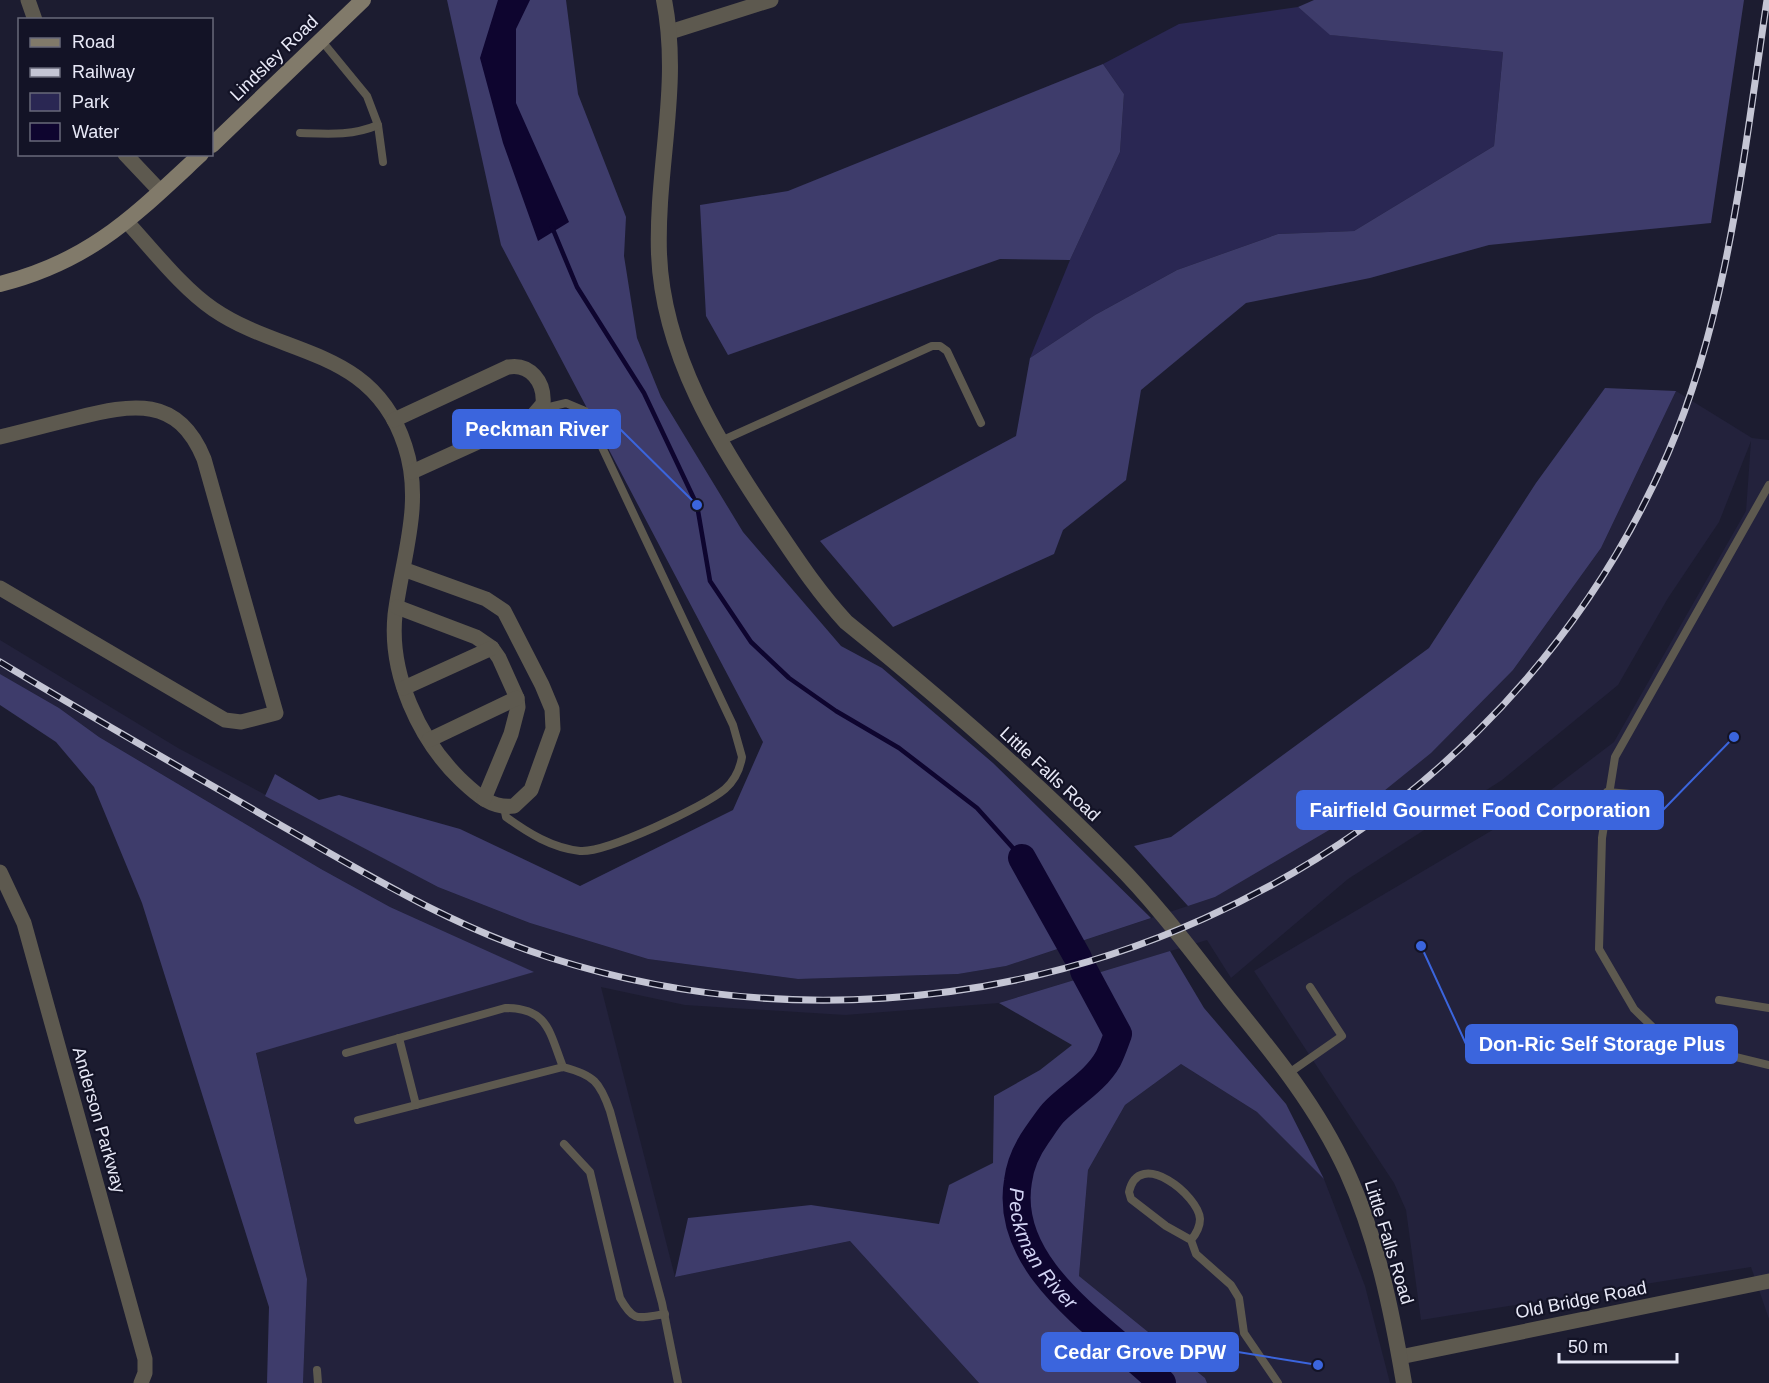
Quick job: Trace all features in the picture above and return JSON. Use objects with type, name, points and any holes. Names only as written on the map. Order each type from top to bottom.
[{"type":"main road","name":"Lindsley Road","points":[[213,144],[363,0]]},
{"type":"main road","points":[[0,284],[61,264],[96,245],[127,222],[199,156]]},
{"type":"street","points":[[28,0],[34,18]]},
{"type":"street","name":"Little Falls Road","points":[[664,0],[670,32],[671,89],[661,180],[659,255],[667,308],[680,352],[694,391],[720,442],[821,595],[846,622],[1035,784],[1114,861],[1158,909],[1289,1073],[1335,1147],[1363,1210],[1400,1357],[1404,1383]]},
{"type":"street","points":[[670,32],[771,0]]},
{"type":"street","points":[[127,156],[160,191]]},
{"type":"street","points":[[127,222],[212,308],[237,322],[328,359],[345,369],[365,385],[394,420],[412,472],[414,507],[403,569],[397,607],[396,636],[404,688],[429,740],[452,771],[484,799],[504,807],[514,806],[531,790],[553,729],[552,709],[542,685],[504,610],[486,599],[403,569]]},
{"type":"street","points":[[394,420],[495,372],[515,366],[522,366],[535,375],[543,390],[541,409],[519,425],[412,472]]},
{"type":"street","points":[[0,437],[130,406],[163,413],[184,427],[204,459],[276,713],[241,722],[225,720],[0,588]]},
{"type":"street","points":[[397,607],[476,637],[492,648],[517,698],[517,717],[484,799]]},
{"type":"street","points":[[404,688],[492,648]]},
{"type":"street","points":[[429,740],[517,698]]},
{"type":"street","name":"Anderson Parkway","points":[[0,872],[24,923],[145,1359],[145,1374],[141,1383]]},
{"type":"street","name":"Old Bridge Road","points":[[1400,1357],[1769,1281]]},
{"type":"lane","points":[[321,40],[367,96],[378,125],[383,162]]},
{"type":"lane","points":[[300,132],[361,132],[378,125]]},
{"type":"lane","points":[[720,442],[932,346],[940,346],[947,351],[981,423]]},
{"type":"lane","points":[[504,807],[506,817],[542,840],[563,848],[594,851],[711,799],[732,781],[742,757],[733,725],[585,411],[566,403],[541,409]]},
{"type":"lane","points":[[1769,485],[1614,757],[1602,838],[1599,948],[1634,1009],[1666,1040],[1769,1065]]},
{"type":"lane","points":[[1607,792],[1654,796]]},
{"type":"lane","points":[[1289,1073],[1342,1036],[1310,987]]},
{"type":"lane","points":[[1719,1000],[1769,1008]]},
{"type":"lane","points":[[346,1053],[504,1008],[523,1008],[537,1013],[545,1024],[563,1067]]},
{"type":"lane","points":[[399,1038],[416,1105]]},
{"type":"lane","points":[[358,1120],[563,1067],[594,1078],[603,1090],[664,1314],[678,1383]]},
{"type":"lane","points":[[564,1144],[590,1172],[620,1298],[630,1315],[637,1318],[664,1314]]},
{"type":"lane","points":[[1191,1240],[1200,1220],[1198,1210],[1190,1200],[1154,1172],[1143,1173],[1135,1178],[1129,1192],[1131,1198],[1166,1226],[1191,1240],[1196,1254],[1230,1285],[1239,1298],[1244,1333],[1278,1383]]},
{"type":"lane","points":[[317,1370],[318,1383]]},
{"type":"shaded area","points":[[447,0],[566,0],[578,94],[626,217],[624,256],[637,338],[661,397],[743,532],[841,646],[882,668],[993,763],[1151,918],[1006,966],[958,974],[798,979],[648,959],[530,923],[438,887],[265,796],[275,774],[319,800],[339,795],[460,829],[580,886],[733,810],[763,742],[501,245]]},
{"type":"shaded area","points":[[1314,0],[1744,0],[1711,223],[1489,245],[1370,278],[1246,303],[1141,390],[1126,480],[1063,530],[1054,554],[893,627],[820,541],[1016,436],[1030,358],[1095,315],[1177,270],[1278,234],[1354,231],[1494,146],[1503,52],[1330,35],[1298,7]]},
{"type":"shaded area","points":[[1103,64],[1124,94],[1120,152],[1070,260],[1000,259],[728,355],[706,316],[700,205],[788,191]]},
{"type":"shaded area","points":[[1605,388],[1676,391],[1601,548],[1513,670],[1431,753],[1353,816],[1215,897],[1188,906],[1134,846],[1171,837],[1429,648],[1536,483]]},
{"type":"shaded area","points":[[1676,391],[1752,438],[1769,440],[1769,1319],[1751,1267],[1421,1320],[1406,1210],[1394,1183],[1254,971],[1518,815],[1614,742],[1746,511],[1751,441],[1719,522],[1668,598],[1618,685],[1502,780],[1348,879],[1231,978],[1207,940],[999,1003],[845,1015],[685,1005],[601,987],[675,1277],[850,1241],[979,1383],[303,1383],[307,1279],[256,1052],[533,972],[390,907],[321,869],[99,737],[59,708],[0,674],[0,640],[178,748],[438,887],[530,923],[648,959],[798,979],[958,974],[1006,966],[1215,897],[1513,670],[1601,548]]},
{"type":"shaded area","points":[[0,674],[59,708],[99,737],[321,869],[390,907],[534,972],[256,1053],[307,1279],[303,1383],[267,1383],[269,1307],[142,903],[94,787],[56,742],[0,705]]},
{"type":"shaded area","points":[[1170,951],[1204,1008],[1286,1104],[1324,1179],[1257,1112],[1181,1064],[1125,1105],[1088,1170],[1079,1276],[1205,1378],[1207,1383],[979,1383],[850,1241],[675,1277],[688,1218],[811,1205],[939,1224],[949,1185],[993,1163],[994,1096],[1040,1070],[1072,1045],[999,1003]]},
{"type":"shaded area","points":[[1181,1064],[1257,1112],[1324,1179],[1365,1286],[1390,1383],[1207,1383],[1205,1378],[1079,1276],[1088,1170],[1125,1105]]},
{"type":"green space","points":[[1298,7],[1331,35],[1503,52],[1494,146],[1354,231],[1278,234],[1177,270],[1095,315],[1030,358],[1070,260],[1120,152],[1124,94],[1103,64],[1179,24]]},
{"type":"water","points":[[498,0],[530,0],[516,29],[516,103],[569,222],[538,241],[503,143],[480,58]]},
{"type":"waterway","name":"Peckman River","points":[[552,227],[577,287],[644,393],[697,505],[710,581],[751,642],[789,678],[836,711],[899,748],[977,808],[1022,858]]},
{"type":"waterway","name":"Peckman River","points":[[1022,858],[1078,958]]},
{"type":"waterway","name":"Peckman River","points":[[1084,971],[1118,1034],[1103,1067],[1053,1113],[1030,1146],[1019,1175],[1018,1213],[1026,1243],[1042,1270],[1088,1319],[1162,1383]]},
{"type":"railway","points":[[0,662],[341,860],[442,914],[548,957],[715,994],[883,998],[1048,973],[1204,918],[1349,838],[1477,732],[1585,603],[1668,453],[1689,399],[1706,344],[1732,230],[1767,0]]},
{"type":"place","name":"Peckman River","points":[[697,505]]},
{"type":"place","name":"Fairfield Gourmet Food Corporation","points":[[1734,737]]},
{"type":"place","name":"Don-Ric Self Storage Plus","points":[[1421,946]]},
{"type":"place","name":"Cedar Grove DPW","points":[[1318,1365]]}]
